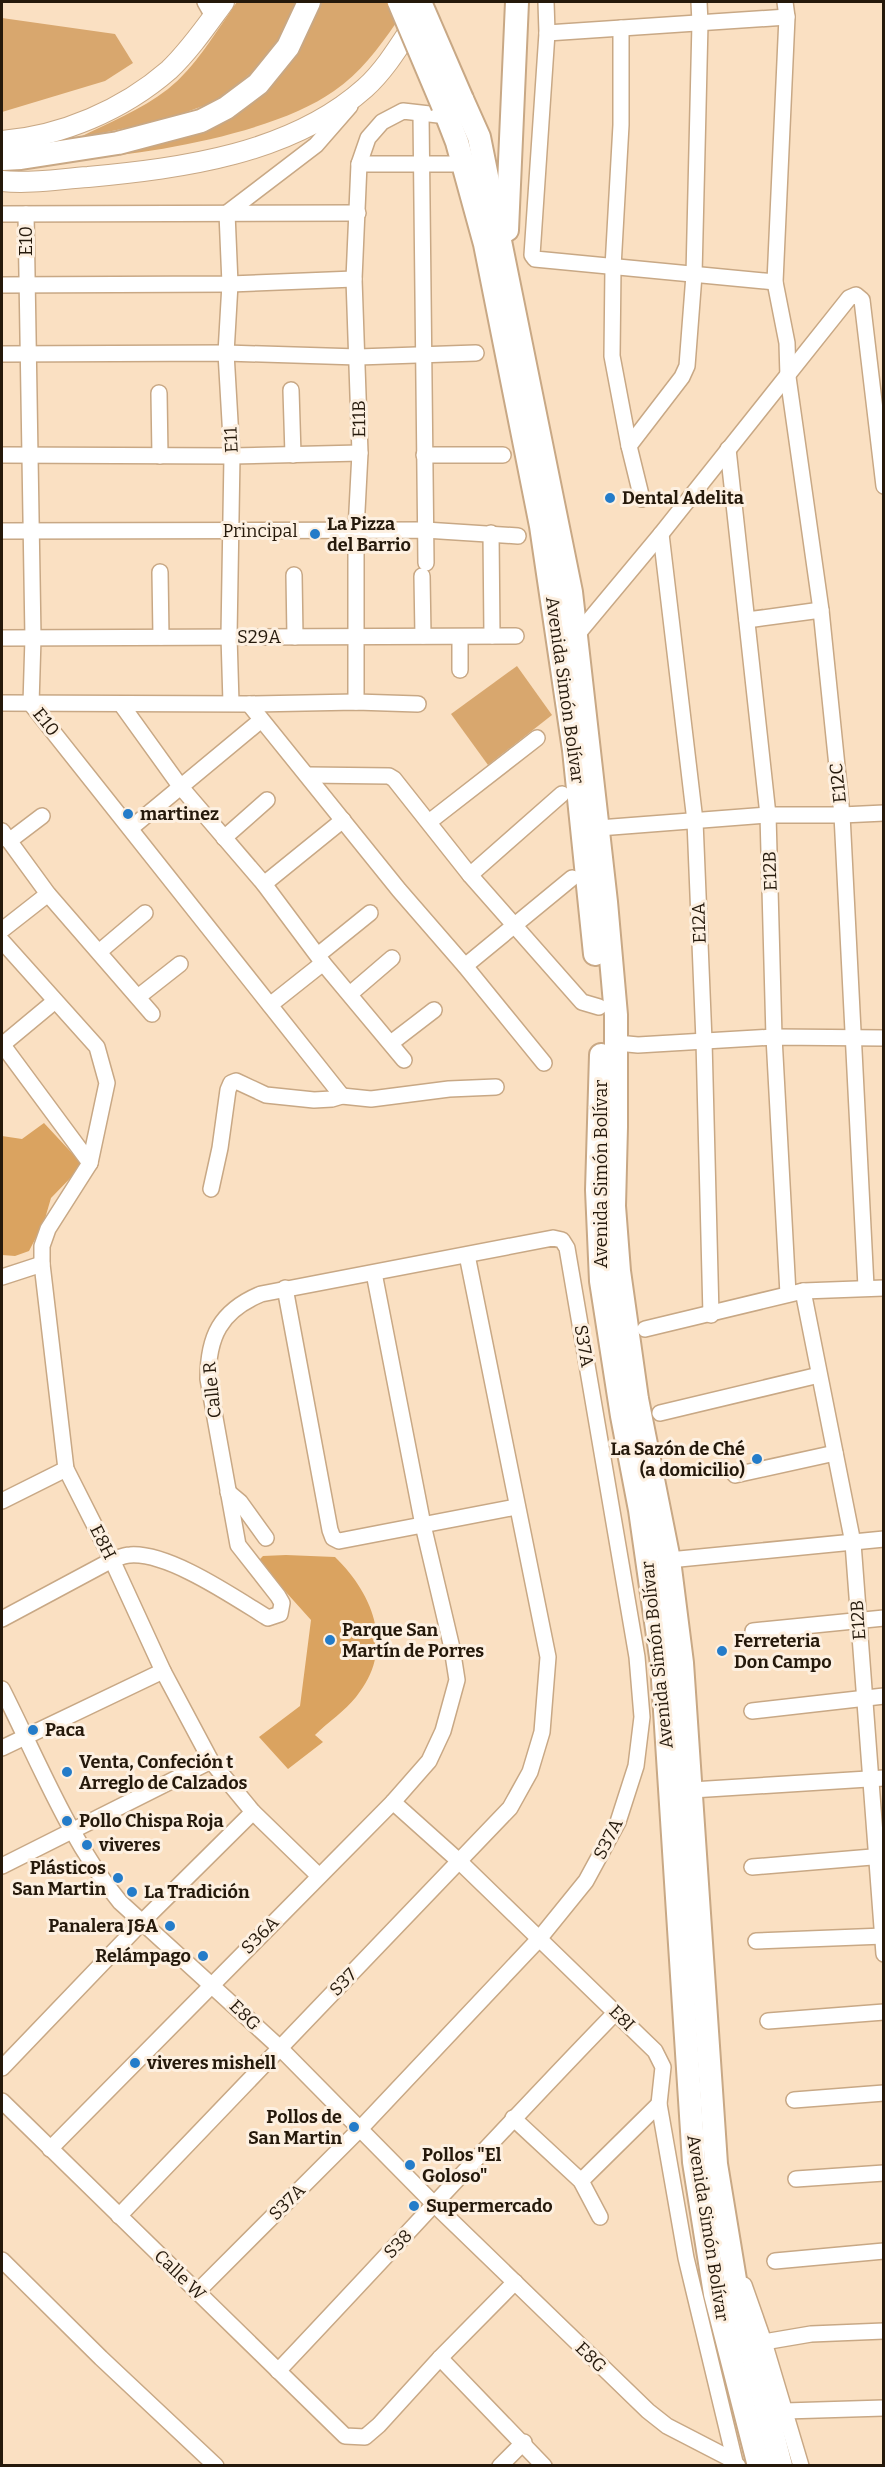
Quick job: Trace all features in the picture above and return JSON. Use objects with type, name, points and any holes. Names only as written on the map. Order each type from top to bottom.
[{"type":"highway","points":[[2,159],[60,153],[118,143],[201,121],[226,108],[258,84],[288,47],[309,2]]},
{"type":"highway","name":"Avenida Simón Bolívar","points":[[399,2],[451,107],[479,137],[571,592],[599,828],[617,1043],[614,1206],[619,1271],[634,1377],[669,1560],[682,1664],[716,2164],[733,2262],[717,2297],[781,2466]]},
{"type":"highway","name":"Avenida Simón Bolívar","points":[[420,2],[451,107],[457,142],[485,244],[541,526],[574,750],[602,1038],[598,1131],[601,1281],[622,1416],[640,1510],[662,1664],[694,2162],[717,2297],[759,2466]]},
{"type":"highway","points":[[506,264],[517,2]]},
{"type":"highway","points":[[686,2027],[693,2023],[701,2027],[708,2065]]},
{"type":"main road","points":[[2,181],[21,183],[117,174],[218,158],[254,148],[294,132],[329,115],[364,88],[387,63],[428,2]]},
{"type":"main road","points":[[2,141],[35,136],[72,126],[110,110],[170,68],[214,6]]},
{"type":"street","points":[[546,2],[548,33],[532,255],[535,259],[775,282]]},
{"type":"street","points":[[629,446],[685,372],[694,274],[699,2]]},
{"type":"street","points":[[548,33],[700,23],[786,9]]},
{"type":"street","name":"E12C","points":[[786,9],[775,282],[787,343],[788,377],[821,610],[842,815],[866,1287]]},
{"type":"street","points":[[621,28],[621,125],[613,267],[612,356],[629,446],[642,499]]},
{"type":"street","points":[[227,213],[316,145],[364,88]]},
{"type":"street","points":[[423,636],[425,531],[421,114],[451,107]]},
{"type":"street","name":"E11B","points":[[356,702],[356,530],[360,453],[354,279],[359,164],[368,138],[382,122],[403,111],[421,114]]},
{"type":"street","points":[[359,164],[453,164]]},
{"type":"street","points":[[252,214],[250,207],[256,192]]},
{"type":"street","name":"E11","points":[[227,213],[230,284],[226,353],[232,456],[229,636],[231,703]]},
{"type":"street","points":[[2,214],[358,213]]},
{"type":"street","name":"E10","points":[[26,214],[33,638],[31,704],[342,1096]]},
{"type":"street","points":[[2,285],[230,284],[354,279]]},
{"type":"street","points":[[576,636],[788,377],[849,298],[856,296],[862,300],[878,381],[884,486]]},
{"type":"street","points":[[2,354],[226,353],[358,357],[476,353]]},
{"type":"street","points":[[291,390],[293,454]]},
{"type":"street","points":[[159,393],[160,456]]},
{"type":"street","name":"E12B","points":[[728,449],[768,815],[774,1036],[796,1293],[819,1375],[854,1543],[857,1619],[864,1698],[877,1779],[884,1954]]},
{"type":"street","points":[[2,455],[232,456],[360,453]]},
{"type":"street","points":[[424,455],[503,454]]},
{"type":"street","name":"Principal","points":[[2,531],[356,530],[491,533],[518,536]]},
{"type":"street","points":[[491,533],[492,636]]},
{"type":"street","name":"E12A","points":[[661,534],[695,821],[704,1041],[711,1315]]},
{"type":"street","points":[[160,572],[161,637]]},
{"type":"street","points":[[294,575],[296,637]]},
{"type":"street","points":[[747,620],[821,610]]},
{"type":"street","name":"S29A","points":[[2,638],[516,636]]},
{"type":"street","points":[[460,637],[460,670]]},
{"type":"street","points":[[2,703],[356,702],[418,704]]},
{"type":"street","points":[[121,704],[180,786],[264,884],[321,959],[404,1060]]},
{"type":"street","points":[[249,704],[260,721],[308,775],[399,890],[544,1063]]},
{"type":"street","points":[[131,828],[260,721]]},
{"type":"street","points":[[429,822],[537,738]]},
{"type":"street","points":[[308,775],[394,779],[470,875],[582,1002],[599,1007]]},
{"type":"street","points":[[470,875],[562,794]]},
{"type":"street","points":[[224,838],[267,800]]},
{"type":"street","points":[[599,828],[768,815],[884,813]]},
{"type":"street","points":[[42,816],[5,836],[48,894],[152,1014]]},
{"type":"street","points":[[264,884],[343,820]]},
{"type":"street","points":[[465,966],[572,878]]},
{"type":"street","points":[[2,930],[48,894]]},
{"type":"street","points":[[99,952],[145,913]]},
{"type":"street","points":[[270,1005],[370,913]]},
{"type":"street","points":[[2,941],[97,1047],[104,1064],[107,1083],[90,1163]]},
{"type":"street","points":[[350,994],[392,958]]},
{"type":"street","points":[[138,997],[180,964]]},
{"type":"street","points":[[55,1001],[2,1044],[90,1163]]},
{"type":"street","points":[[391,1043],[434,1010]]},
{"type":"street","points":[[617,1043],[638,1045],[774,1036],[884,1038]]},
{"type":"street","points":[[210,1189],[231,1083],[236,1081],[266,1095],[315,1100],[342,1096],[371,1099],[449,1089],[496,1086]]},
{"type":"street","name":"E8H","points":[[90,1163],[48,1229],[42,1246],[42,1263],[66,1469],[112,1560],[163,1671],[211,1761],[254,1812],[319,1876]]},
{"type":"street","name":"Calle R","points":[[112,1560],[129,1555],[150,1557],[205,1581],[268,1618],[274,1618],[280,1614],[282,1603],[238,1545],[208,1379],[208,1355],[218,1328],[242,1302],[285,1288],[553,1238],[562,1240]]},
{"type":"street","name":"S37A","points":[[197,2292],[359,2130],[539,1939],[586,1881],[618,1822],[636,1766],[642,1717],[635,1648],[567,1248],[562,1240]]},
{"type":"street","name":"S37","points":[[119,2216],[510,1808],[530,1772],[542,1732],[548,1657],[467,1255]]},
{"type":"street","points":[[2,1277],[42,1263]]},
{"type":"street","name":"S36A","points":[[50,2149],[393,1802],[429,1761],[443,1731],[457,1680],[452,1648],[423,1525],[374,1273]]},
{"type":"street","points":[[645,1329],[796,1293],[866,1287],[884,1288]]},
{"type":"street","points":[[285,1288],[333,1538],[339,1541],[516,1507]]},
{"type":"street","points":[[660,1413],[819,1375]]},
{"type":"street","points":[[735,1475],[835,1453]]},
{"type":"street","points":[[2,1501],[66,1469]]},
{"type":"street","points":[[228,1492],[240,1502],[266,1538]]},
{"type":"street","points":[[669,1560],[884,1539]]},
{"type":"street","points":[[2,1619],[112,1560]]},
{"type":"street","points":[[753,1631],[884,1617]]},
{"type":"street","points":[[2,1748],[163,1671]]},
{"type":"street","name":"E8G","points":[[2,1689],[72,1829],[101,1879],[120,1902],[279,2047],[435,2205],[657,2418],[667,2426],[737,2464]]},
{"type":"street","points":[[752,1711],[884,1696]]},
{"type":"street","points":[[2,1866],[211,1761]]},
{"type":"street","points":[[692,1790],[877,1779]]},
{"type":"street","name":"E8I","points":[[393,1802],[460,1862],[655,2051],[663,2067],[659,2104],[686,2258],[717,2297]]},
{"type":"street","points":[[2,2068],[142,1922],[254,1812]]},
{"type":"street","points":[[752,1868],[880,1857]]},
{"type":"street","points":[[756,1941],[883,1936]]},
{"type":"street","name":"S38","points":[[278,2371],[435,2205],[513,2118],[616,2012]]},
{"type":"street","points":[[768,2021],[884,2012]]},
{"type":"street","points":[[794,2100],[884,2093]]},
{"type":"street","name":"Calle W","points":[[2,2101],[345,2436],[365,2437],[379,2425],[440,2358]]},
{"type":"street","points":[[581,2181],[659,2104]]},
{"type":"street","points":[[513,2118],[581,2181],[600,2217]]},
{"type":"street","points":[[796,2179],[884,2173]]},
{"type":"street","points":[[775,2261],[884,2251]]},
{"type":"street","points":[[2,2259],[101,2358],[216,2466]]},
{"type":"street","points":[[733,2262],[747,2291],[801,2466]]},
{"type":"street","points":[[515,2282],[440,2358],[524,2442],[544,2466]]},
{"type":"street","name":"E8G","points":[[717,2297],[737,2464]]},
{"type":"street","points":[[764,2342],[812,2334],[884,2331]]},
{"type":"street","points":[[785,2411],[884,2408]]},
{"type":"street","points":[[500,2466],[524,2442]]},
{"type":"shaded area","points":[[237,2],[300,2],[281,42],[251,73],[219,100],[165,120],[78,138],[136,110],[168,89],[196,60]]},
{"type":"shaded area","points":[[320,2],[387,2],[396,23],[368,60],[334,91],[309,106],[246,130],[176,146],[79,159],[206,126]]},
{"type":"shaded area","points":[[2,18],[115,34],[133,63],[105,81],[2,112]]},
{"type":"shaded area","points":[[517,666],[552,715],[488,765],[451,714]]},
{"type":"shaded area","points":[[44,1123],[83,1165],[51,1198],[44,1222],[29,1251],[15,1256],[2,1255],[2,1136],[22,1139]]},
{"type":"shaded area","points":[[263,1556],[335,1557],[349,1572],[370,1606],[377,1642],[375,1661],[368,1679],[356,1697],[315,1735],[323,1742],[288,1769],[259,1737],[300,1706],[311,1620],[258,1561]]},
{"type":"place","name":"Dental Adelita","points":[[610,498]]},
{"type":"place","name":"La Pizza del Barrio","points":[[315,534]]},
{"type":"place","name":"martinez","points":[[128,814]]},
{"type":"place","name":"La Sazón de Ché (a domicilio)","points":[[757,1459]]},
{"type":"place","name":"Parque San Martín de Porres","points":[[330,1640]]},
{"type":"place","name":"Ferreteria Don Campo","points":[[722,1651]]},
{"type":"place","name":"Paca","points":[[33,1730]]},
{"type":"place","name":"Venta, Confeción t Arreglo de Calzados","points":[[67,1772]]},
{"type":"place","name":"Pollo Chispa Roja","points":[[67,1821]]},
{"type":"place","name":"viveres","points":[[87,1845]]},
{"type":"place","name":"Plásticos San Martin","points":[[118,1878]]},
{"type":"place","name":"La Tradición","points":[[132,1892]]},
{"type":"place","name":"Panalera J&A","points":[[170,1926]]},
{"type":"place","name":"Relámpago","points":[[203,1956]]},
{"type":"place","name":"viveres mishell","points":[[135,2063]]},
{"type":"place","name":"Pollos de San Martin","points":[[354,2127]]},
{"type":"place","name":"Pollos \"El Goloso\"","points":[[410,2165]]},
{"type":"place","name":"Supermercado","points":[[414,2206]]}]
